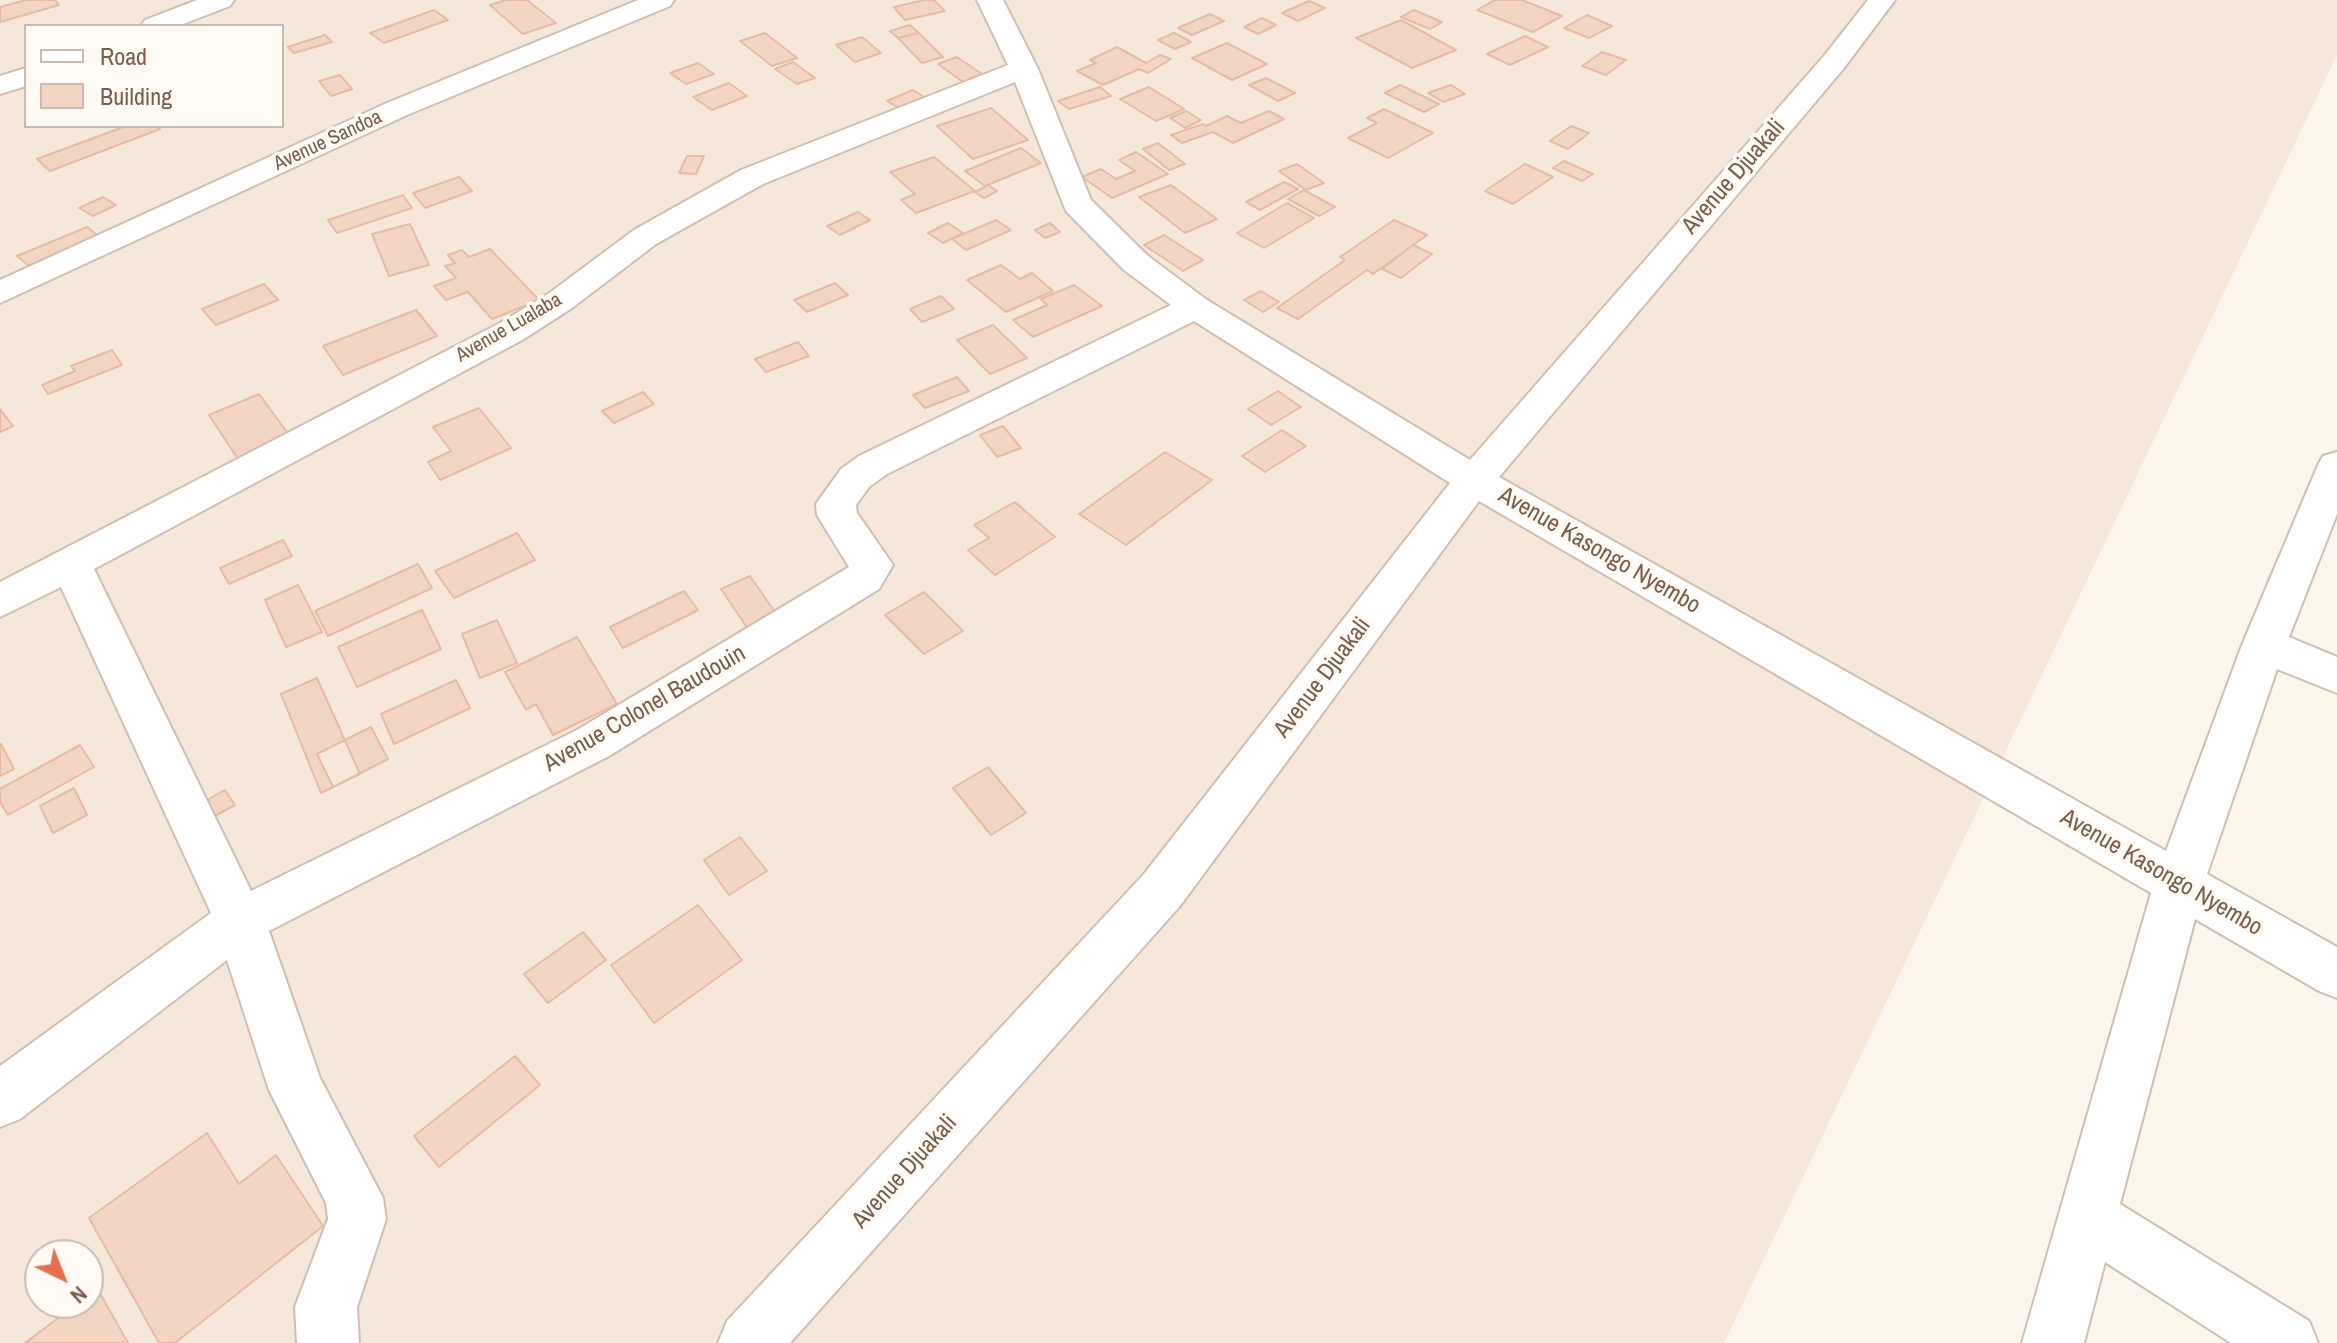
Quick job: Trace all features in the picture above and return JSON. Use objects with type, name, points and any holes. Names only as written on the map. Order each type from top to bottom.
[{"type":"street","points":[[159,24],[221,0]]},
{"type":"street","name":"Avenue Sandoa","points":[[0,293],[397,109],[661,0]]},
{"type":"street","name":"Avenue Kasongo Nyembo","points":[[990,0],[1024,69],[1077,204],[1136,263],[1195,307],[1474,480],[2337,974]]},
{"type":"street","name":"Avenue Djuakali","points":[[749,1343],[1162,890],[1474,480],[1834,62],[1882,0]]},
{"type":"street","name":"Avenue Lualaba","points":[[0,601],[512,331],[560,301],[645,237],[752,177],[1024,69]]},
{"type":"street","points":[[0,86],[24,77]]},
{"type":"street","name":"Avenue Colonel Baudouin","points":[[0,1100],[240,921],[593,743],[864,578],[872,565],[837,515],[836,504],[855,478],[873,465],[1195,307]]},
{"type":"street","points":[[2053,1343],[2179,883],[2264,645],[2337,465]]},
{"type":"street","points":[[70,562],[240,921],[297,1090],[354,1198],[357,1219],[326,1307],[328,1343]]},
{"type":"street","points":[[2264,645],[2337,676]]},
{"type":"street","points":[[2089,1218],[2287,1343]]},
{"type":"shaded area","points":[[0,0],[2337,0],[2337,55],[1724,1343],[0,1343]]},
{"type":"building","points":[[26,0],[55,0],[59,5],[0,22],[0,7]]},
{"type":"building","points":[[506,0],[527,0],[556,23],[523,34],[490,5]]},
{"type":"building","points":[[934,0],[945,11],[905,20],[894,7]]},
{"type":"building","points":[[1495,0],[1522,0],[1562,16],[1533,32],[1477,10]]},
{"type":"building","points":[[1309,1],[1325,8],[1298,21],[1282,13]]},
{"type":"building","points":[[434,10],[448,20],[384,43],[370,33]]},
{"type":"building","points":[[1414,10],[1442,22],[1430,29],[1401,17]]},
{"type":"building","points":[[1210,14],[1224,21],[1192,35],[1178,28]]},
{"type":"building","points":[[1587,15],[1612,26],[1589,38],[1564,28]]},
{"type":"building","points":[[1262,18],[1276,25],[1258,34],[1244,27]]},
{"type":"building","points":[[1401,20],[1456,50],[1412,68],[1356,38]]},
{"type":"building","points":[[910,25],[919,33],[898,38],[890,31]]},
{"type":"building","points":[[765,33],[797,58],[772,66],[740,41]]},
{"type":"building","points":[[919,33],[943,57],[922,63],[898,38]]},
{"type":"building","points":[[1174,33],[1191,42],[1175,49],[1158,40]]},
{"type":"building","points":[[325,35],[332,42],[294,53],[288,47]]},
{"type":"building","points":[[1525,36],[1548,47],[1510,65],[1487,54]]},
{"type":"building","points":[[862,37],[881,53],[855,62],[836,45]]},
{"type":"building","points":[[1227,43],[1267,64],[1232,80],[1192,58]]},
{"type":"building","points":[[1117,47],[1146,63],[1160,55],[1171,59],[1148,73],[1139,69],[1103,85],[1077,71],[1096,63],[1090,60]]},
{"type":"building","points":[[1602,52],[1626,60],[1606,75],[1582,66]]},
{"type":"building","points":[[957,57],[982,74],[963,82],[938,64]]},
{"type":"building","points":[[793,62],[815,78],[797,84],[775,69]]},
{"type":"building","points":[[698,63],[714,74],[686,84],[670,73]]},
{"type":"building","points":[[340,75],[352,89],[331,96],[319,81]]},
{"type":"building","points":[[1266,78],[1295,93],[1278,101],[1249,85]]},
{"type":"building","points":[[729,83],[747,96],[712,110],[693,97]]},
{"type":"building","points":[[1400,85],[1439,104],[1424,112],[1385,93]]},
{"type":"building","points":[[1451,85],[1465,94],[1443,102],[1428,93]]},
{"type":"building","points":[[1100,87],[1111,96],[1069,109],[1058,101]]},
{"type":"building","points":[[1149,87],[1184,109],[1156,121],[1120,99]]},
{"type":"building","points":[[913,90],[931,101],[906,112],[887,101]]},
{"type":"building","points":[[991,108],[1028,140],[973,159],[937,126]]},
{"type":"building","points":[[1384,109],[1433,133],[1388,158],[1348,138],[1377,123],[1367,118]]},
{"type":"building","points":[[1186,111],[1201,120],[1185,128],[1170,118]]},
{"type":"building","points":[[1269,111],[1284,119],[1233,143],[1213,132],[1182,143],[1171,135],[1203,124],[1206,126],[1227,116],[1241,123]]},
{"type":"building","points":[[1571,126],[1589,133],[1568,149],[1550,141]]},
{"type":"building","points":[[121,128],[160,129],[50,171],[37,159]]},
{"type":"building","points":[[1158,143],[1185,164],[1169,170],[1143,149]]},
{"type":"building","points":[[1021,148],[1041,163],[985,186],[965,171]]},
{"type":"building","points":[[1136,152],[1168,174],[1112,198],[1082,177],[1101,169],[1116,179],[1135,171],[1119,160]]},
{"type":"building","points":[[687,156],[704,156],[696,174],[679,173]]},
{"type":"building","points":[[934,157],[975,191],[916,213],[901,200],[915,194],[890,172]]},
{"type":"building","points":[[1564,161],[1593,174],[1582,181],[1553,168]]},
{"type":"building","points":[[1297,164],[1324,183],[1306,190],[1279,171]]},
{"type":"building","points":[[1525,164],[1553,177],[1513,204],[1485,191]]},
{"type":"building","points":[[459,177],[472,191],[425,208],[413,193]]},
{"type":"building","points":[[1284,182],[1298,189],[1260,210],[1246,202]]},
{"type":"building","points":[[988,185],[997,191],[984,198],[975,192]]},
{"type":"building","points":[[1171,185],[1217,219],[1185,233],[1139,197]]},
{"type":"building","points":[[1304,190],[1335,207],[1319,216],[1288,199]]},
{"type":"building","points":[[403,195],[412,208],[337,233],[328,220]]},
{"type":"building","points":[[103,197],[116,205],[93,216],[79,208]]},
{"type":"building","points":[[1287,203],[1314,218],[1264,248],[1237,233]]},
{"type":"building","points":[[858,212],[870,220],[840,235],[827,226]]},
{"type":"building","points":[[996,220],[1011,230],[966,250],[952,239]]},
{"type":"building","points":[[1394,220],[1427,235],[1373,274],[1367,270],[1298,319],[1277,308],[1345,260],[1340,257]]},
{"type":"building","points":[[948,223],[963,233],[943,243],[928,233]]},
{"type":"building","points":[[1050,223],[1060,232],[1045,238],[1035,230]]},
{"type":"building","points":[[410,224],[429,265],[389,276],[372,234]]},
{"type":"building","points":[[87,227],[105,241],[35,271],[17,256]]},
{"type":"building","points":[[1164,235],[1203,260],[1183,271],[1144,245]]},
{"type":"building","points":[[1413,245],[1432,254],[1401,278],[1382,269]]},
{"type":"building","points":[[490,249],[539,300],[492,319],[468,292],[446,300],[434,286],[456,278],[445,266],[455,263],[448,255],[462,250],[469,257]]},
{"type":"building","points":[[1001,265],[1020,279],[1032,273],[1053,291],[1006,312],[967,280]]},
{"type":"building","points":[[835,283],[848,295],[807,312],[794,300]]},
{"type":"building","points":[[264,284],[278,300],[216,325],[202,309]]},
{"type":"building","points":[[1074,285],[1102,306],[1033,337],[1013,320],[1047,305],[1041,299]]},
{"type":"building","points":[[1261,291],[1279,302],[1263,312],[1244,300]]},
{"type":"building","points":[[941,296],[954,309],[922,322],[910,309]]},
{"type":"building","points":[[416,310],[437,336],[343,375],[323,346]]},
{"type":"building","points":[[993,325],[1027,358],[990,374],[957,340]]},
{"type":"building","points":[[798,342],[809,356],[766,372],[755,359]]},
{"type":"building","points":[[112,350],[122,365],[48,394],[42,385],[75,371],[71,366]]},
{"type":"building","points":[[957,377],[969,391],[925,408],[913,395]]},
{"type":"building","points":[[1278,391],[1301,407],[1271,425],[1248,409]]},
{"type":"building","points":[[643,392],[654,404],[614,423],[602,411]]},
{"type":"building","points":[[259,394],[292,439],[240,462],[209,415]]},
{"type":"building","points":[[479,408],[511,448],[440,480],[428,462],[451,451],[433,427]]},
{"type":"building","points":[[0,409],[13,426],[0,432]]},
{"type":"building","points":[[1003,426],[1021,448],[997,457],[980,435]]},
{"type":"building","points":[[1282,430],[1306,446],[1265,472],[1242,456]]},
{"type":"building","points":[[1165,452],[1212,480],[1126,545],[1079,514]]},
{"type":"building","points":[[1015,502],[1055,537],[995,575],[968,550],[989,538],[974,525]]},
{"type":"building","points":[[517,533],[535,560],[454,598],[435,571]]},
{"type":"building","points":[[283,540],[292,556],[229,584],[220,568]]},
{"type":"building","points":[[418,564],[432,588],[328,636],[315,611]]},
{"type":"building","points":[[750,576],[779,618],[750,632],[721,589]]},
{"type":"building","points":[[298,585],[322,632],[286,647],[265,600]]},
{"type":"building","points":[[684,591],[698,610],[623,648],[610,627]]},
{"type":"building","points":[[924,592],[963,631],[924,654],[885,615]]},
{"type":"building","points":[[422,610],[441,649],[357,687],[338,647]]},
{"type":"building","points":[[497,620],[517,663],[480,678],[462,634]]},
{"type":"building","points":[[577,637],[617,704],[553,735],[536,704],[526,710],[505,672]]},
{"type":"building","points":[[317,678],[360,774],[321,793],[281,694]]},
{"type":"building","points":[[456,680],[470,708],[394,744],[381,714]]},
{"type":"building","points":[[371,727],[388,759],[333,787],[317,754]]},
{"type":"building","points":[[0,745],[14,769],[0,776]]},
{"type":"building","points":[[80,745],[94,767],[8,815],[0,802],[0,789]]},
{"type":"building","points":[[988,767],[1026,813],[991,835],[953,788]]},
{"type":"building","points":[[74,788],[87,815],[53,833],[40,806]]},
{"type":"building","points":[[225,790],[235,805],[209,819],[200,804]]},
{"type":"building","points":[[740,837],[767,871],[729,895],[704,860]]},
{"type":"building","points":[[698,905],[742,960],[654,1023],[611,965]]},
{"type":"building","points":[[583,932],[606,960],[548,1003],[524,974]]},
{"type":"building","points":[[515,1056],[540,1085],[439,1167],[414,1136]]},
{"type":"building","points":[[207,1133],[239,1184],[276,1155],[323,1226],[175,1343],[159,1343],[104,1245],[104,1239],[101,1239],[89,1218]]},
{"type":"building","points":[[104,1300],[128,1343],[25,1343],[57,1319],[104,1319]]}]
